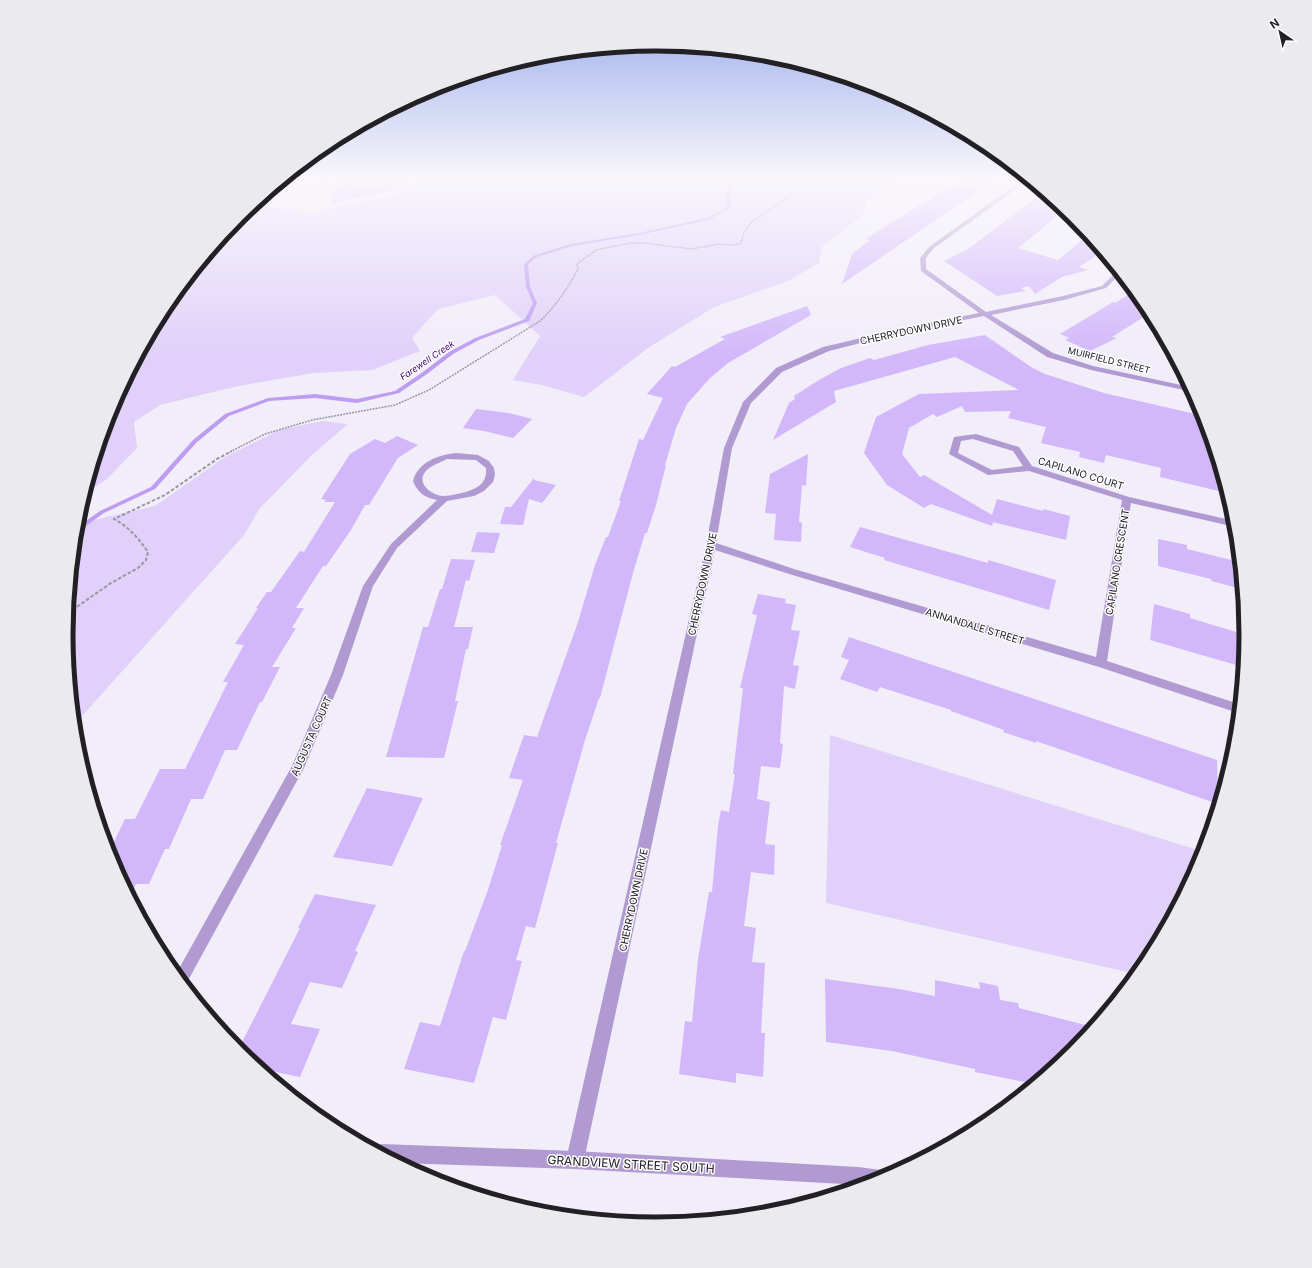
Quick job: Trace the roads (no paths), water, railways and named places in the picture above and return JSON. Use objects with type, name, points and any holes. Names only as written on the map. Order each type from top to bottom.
[{"type":"street","name":"MUIRFIELD STREET","points":[[945,238],[932,248],[923,258],[923,270],[985,314],[1050,355],[1091,368],[1185,388]]},
{"type":"street","name":"CHERRYDOWN DRIVE","points":[[575,1160],[711,545],[728,448],[747,402],[779,370],[826,349],[904,330],[1064,298],[1104,287],[1116,275]]},
{"type":"street","name":"CAPILANO COURT","points":[[1029,468],[1016,449],[973,436],[957,439],[953,454],[991,474],[1029,468],[1126,499]]},
{"type":"street","points":[[456,456],[478,458],[486,463],[490,468],[491,475],[488,482],[481,489],[472,494],[444,499],[434,497],[420,488],[418,481],[420,474],[425,467],[444,458],[456,456]]},
{"type":"street","name":"AUGUSTA COURT","points":[[183,975],[298,768],[337,675],[368,586],[394,546],[444,499]]},
{"type":"street","name":"CAPILANO CRESCENT","points":[[1101,663],[1126,499],[1228,522]]},
{"type":"street","name":"ANNANDALE STREET","points":[[711,545],[790,571],[1101,663],[1234,707]]},
{"type":"street","name":"GRANDVIEW STREET SOUTH","points":[[391,1153],[575,1160],[867,1177]]},
{"type":"waterway","name":"Farewell Creek","points":[[83,526],[102,512],[153,488],[195,441],[227,415],[268,400],[315,396],[357,401],[397,392],[451,353],[477,339],[527,320],[535,303],[528,287],[526,264],[536,256],[572,245],[614,238]]}]
